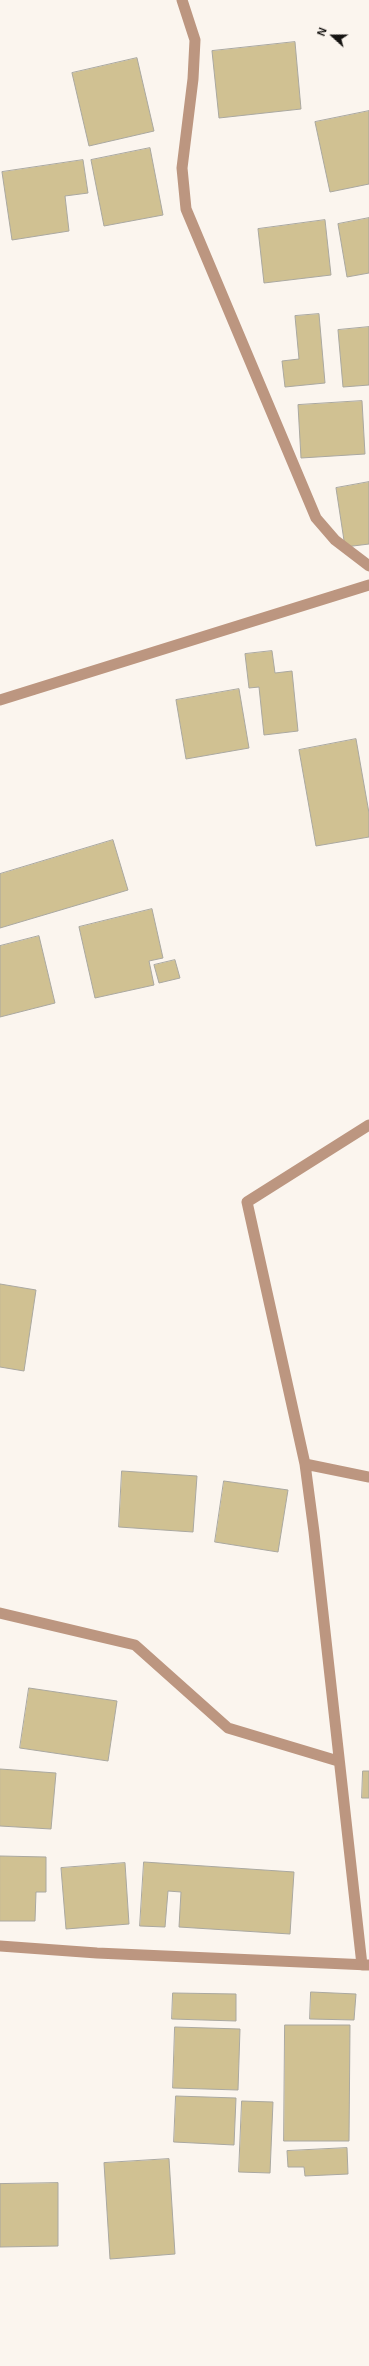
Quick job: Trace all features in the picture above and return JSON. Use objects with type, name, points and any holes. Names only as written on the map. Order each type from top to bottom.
[{"type":"street","points":[[182,0],[194,40],[193,79],[182,168],[186,209],[316,518],[335,540],[369,566]]},
{"type":"street","points":[[0,700],[369,585]]},
{"type":"street","points":[[0,1946],[97,1953],[365,1965],[338,1761],[314,1532],[305,1464],[247,1202],[369,1125]]},
{"type":"street","points":[[305,1464],[369,1476]]},
{"type":"street","points":[[0,1613],[135,1645],[228,1728],[338,1761]]},
{"type":"building","points":[[295,42],[301,109],[219,118],[212,51]]},
{"type":"building","points":[[137,58],[154,131],[89,146],[72,73]]},
{"type":"building","points":[[369,111],[369,184],[330,192],[315,122]]},
{"type":"building","points":[[150,148],[163,215],[104,226],[91,160]]},
{"type":"building","points":[[83,160],[88,193],[65,196],[69,231],[12,240],[2,172]]},
{"type":"building","points":[[369,218],[369,273],[347,277],[338,224]]},
{"type":"building","points":[[325,220],[331,275],[264,283],[258,229]]},
{"type":"building","points":[[319,314],[325,383],[285,387],[282,361],[299,359],[295,316]]},
{"type":"building","points":[[369,327],[369,385],[343,387],[338,330]]},
{"type":"building","points":[[362,401],[365,454],[301,458],[298,405]]},
{"type":"building","points":[[369,482],[369,544],[345,547],[336,488]]},
{"type":"building","points":[[272,651],[275,673],[292,671],[298,731],[264,735],[259,687],[249,688],[245,654]]},
{"type":"building","points":[[239,689],[249,748],[186,759],[176,700]]},
{"type":"building","points":[[356,739],[369,813],[369,837],[316,846],[299,750]]},
{"type":"building","points":[[113,840],[128,890],[0,928],[0,874]]},
{"type":"building","points":[[152,909],[163,958],[149,961],[154,985],[95,998],[79,927]]},
{"type":"building","points":[[39,936],[55,1003],[0,1017],[0,946]]},
{"type":"building","points":[[175,960],[180,978],[159,983],[154,965]]},
{"type":"building","points":[[0,1284],[36,1290],[24,1371],[0,1367]]},
{"type":"building","points":[[122,1471],[197,1476],[193,1532],[119,1527]]},
{"type":"building","points":[[224,1481],[288,1490],[278,1552],[215,1542]]},
{"type":"building","points":[[29,1688],[117,1701],[108,1761],[20,1748]]},
{"type":"building","points":[[0,1769],[56,1773],[51,1829],[0,1826]]},
{"type":"building","points":[[363,1771],[369,1771],[369,1798],[362,1798]]},
{"type":"building","points":[[0,1856],[46,1857],[46,1892],[36,1892],[35,1921],[0,1921]]},
{"type":"building","points":[[144,1862],[294,1872],[290,1934],[179,1927],[181,1892],[168,1891],[165,1927],[140,1926]]},
{"type":"building","points":[[125,1863],[129,1924],[66,1929],[61,1868]]},
{"type":"building","points":[[311,1992],[356,1994],[354,2020],[310,2019]]},
{"type":"building","points":[[173,1993],[236,1994],[236,2021],[172,2019]]},
{"type":"building","points":[[285,2025],[350,2025],[349,2141],[284,2141]]},
{"type":"building","points":[[175,2027],[240,2029],[238,2090],[173,2088]]},
{"type":"building","points":[[176,2096],[236,2098],[234,2145],[174,2142]]},
{"type":"building","points":[[242,2101],[273,2102],[270,2173],[239,2172]]},
{"type":"building","points":[[347,2148],[348,2174],[305,2176],[304,2167],[288,2167],[287,2151]]},
{"type":"building","points":[[169,2159],[175,2254],[110,2259],[104,2163]]},
{"type":"building","points":[[58,2183],[58,2246],[0,2247],[0,2184]]}]
